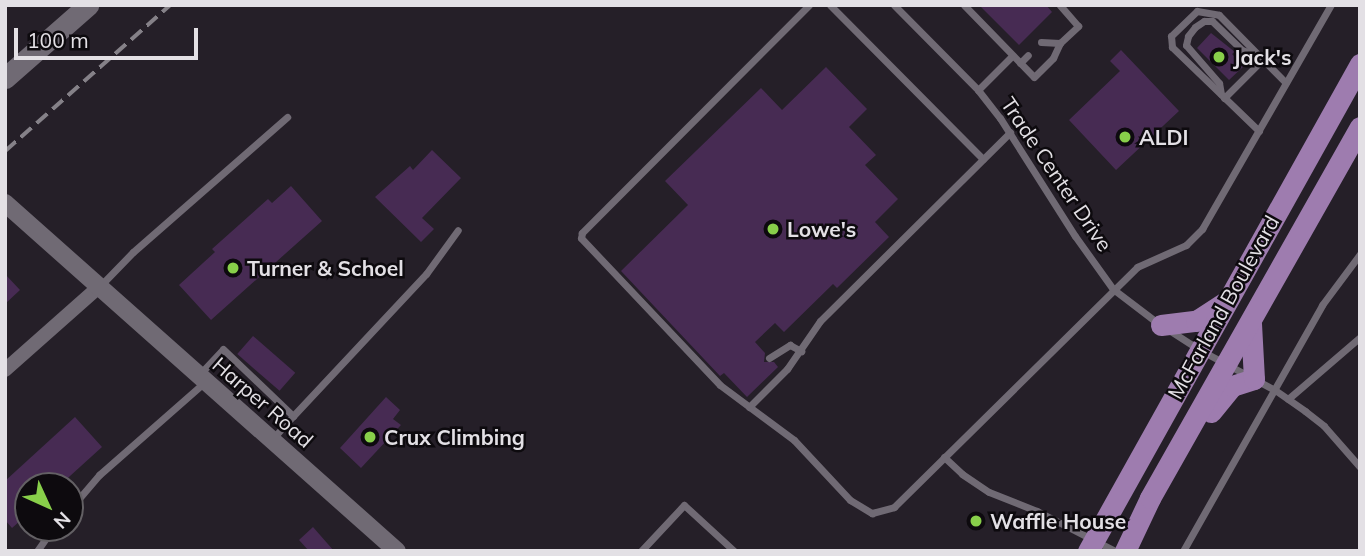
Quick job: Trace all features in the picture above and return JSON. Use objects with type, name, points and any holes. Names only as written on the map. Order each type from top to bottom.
[{"type":"highway","name":"McFarland Boulevard","points":[[1091,545],[1360,64]]},
{"type":"highway","name":"McFarland Boulevard","points":[[1125,551],[1150,498],[1360,127]]},
{"type":"highway","points":[[1161,325],[1196,321],[1226,302]]},
{"type":"highway","points":[[1150,498],[1172,477],[1221,397],[1232,386],[1254,379],[1251,322]]},
{"type":"main road","points":[[5,78],[88,5]]},
{"type":"street","name":"Harper Road","points":[[5,203],[396,550]]},
{"type":"street","points":[[5,370],[100,286]]},
{"type":"lane","points":[[809,5],[580,238],[732,394],[794,440],[850,500],[872,513],[894,507],[1137,267],[1186,245],[1202,229],[1331,5]]},
{"type":"lane","points":[[830,5],[983,159]]},
{"type":"lane","name":"Trade Center Drive","points":[[894,5],[978,90],[1010,132],[1075,236],[1114,289],[1199,350],[1288,399],[1324,426],[1360,467]]},
{"type":"lane","points":[[964,5],[1034,77],[1053,58],[1060,43],[1078,26],[1059,5]]},
{"type":"lane","points":[[1258,131],[1172,47],[1171,36],[1197,10],[1219,15],[1286,83]]},
{"type":"lane","points":[[1223,97],[1219,83],[1186,46],[1188,36],[1195,27],[1204,21],[1212,21],[1242,50],[1261,57]]},
{"type":"lane","points":[[1041,42],[1060,43]]},
{"type":"lane","points":[[978,90],[1012,55]]},
{"type":"lane","points":[[1020,63],[1028,55]]},
{"type":"lane","points":[[1223,97],[1261,57]]},
{"type":"lane","points":[[100,286],[133,252],[287,117]]},
{"type":"lane","points":[[749,407],[801,351],[820,321],[1010,132]]},
{"type":"lane","points":[[271,439],[426,274],[458,230]]},
{"type":"lane","points":[[1182,551],[1322,305],[1360,254]]},
{"type":"lane","points":[[1288,399],[1360,337]]},
{"type":"lane","points":[[769,358],[790,345],[801,351]]},
{"type":"lane","points":[[84,493],[99,475],[202,378],[223,349],[293,416]]},
{"type":"lane","points":[[732,394],[738,388]]},
{"type":"lane","points":[[944,457],[962,474],[989,492],[1037,511],[1091,545],[1115,551]]},
{"type":"lane","points":[[642,550],[684,505],[734,551]]},
{"type":"building","points":[[979,5],[1046,5],[1052,12],[1019,45]]},
{"type":"building","name":"Jack's","points":[[1211,33],[1235,52],[1232,54],[1244,66],[1229,80],[1197,48]]},
{"type":"building","points":[[1121,50],[1179,111],[1116,170],[1069,120],[1120,71],[1110,61]]},
{"type":"building","name":"Lowe's","points":[[826,67],[867,109],[849,127],[876,155],[865,165],[898,199],[875,222],[889,237],[837,288],[833,284],[784,332],[775,323],[755,342],[765,353],[764,362],[774,362],[778,367],[747,397],[724,373],[720,376],[621,271],[688,205],[665,181],[761,88],[782,110]]},
{"type":"building","points":[[432,150],[461,178],[422,218],[434,229],[421,242],[375,197],[410,166],[413,170]]},
{"type":"building","name":"Turner & Schoel","points":[[291,186],[322,221],[211,320],[179,285],[215,252],[212,249],[268,199],[272,203]]},
{"type":"building","points":[[5,274],[20,290],[5,304]]},
{"type":"building","points":[[253,336],[295,373],[280,391],[237,354]]},
{"type":"building","name":"Crux Climbing","points":[[386,397],[400,410],[393,419],[401,425],[361,468],[340,448]]},
{"type":"building","points":[[75,417],[102,447],[74,472],[15,472]]},
{"type":"building","points":[[14,473],[12,528],[5,520],[5,481]]},
{"type":"building","points":[[313,527],[334,551],[309,551],[299,540]]},
{"type":"railway","points":[[5,151],[170,5]]},
{"type":"place","name":"Jack's","points":[[1219,57]]},
{"type":"place","name":"ALDI","points":[[1125,137]]},
{"type":"place","name":"Lowe's","points":[[773,229]]},
{"type":"place","name":"Turner & Schoel","points":[[233,268]]},
{"type":"place","name":"Crux Climbing","points":[[370,437]]},
{"type":"place","name":"Waffle House","points":[[976,521]]}]
